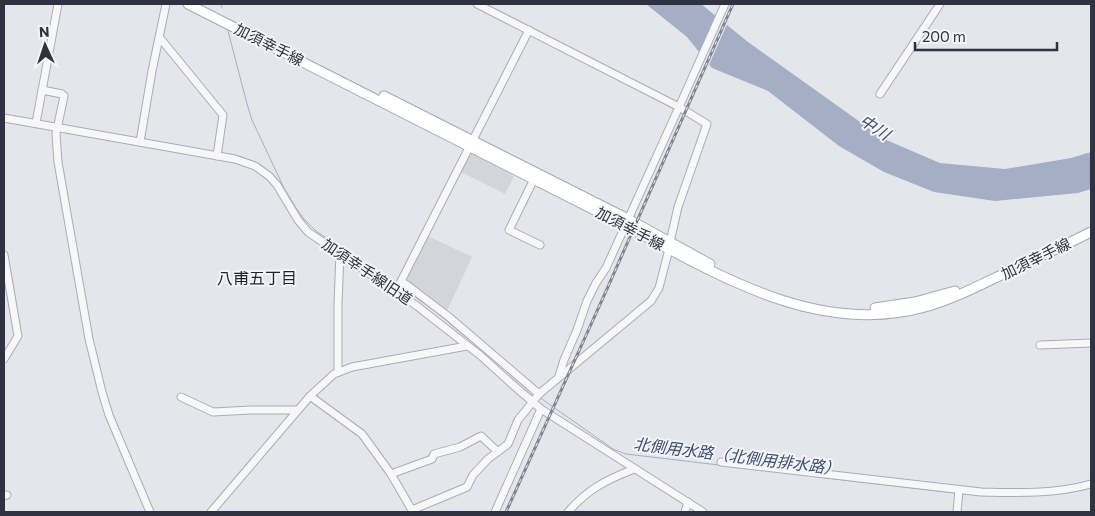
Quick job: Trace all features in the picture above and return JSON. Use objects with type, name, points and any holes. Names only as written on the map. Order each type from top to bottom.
[{"type":"main road","name":"加須幸手線","points":[[188,4],[627,222],[743,285],[798,306],[830,312],[869,314],[915,309],[944,301],[1091,232]]},
{"type":"main road","name":"加須幸手線","points":[[200,4],[471,144],[534,179],[627,222]]},
{"type":"main road","name":"加須幸手線","points":[[670,246],[743,279],[794,299],[823,306],[864,309],[916,302],[952,292],[1091,227]]},
{"type":"street","points":[[36,124],[58,4]]},
{"type":"street","points":[[140,142],[166,4]]},
{"type":"street","points":[[310,396],[358,430],[391,474],[413,511],[467,487],[473,475],[488,459],[508,444],[518,420],[539,394],[651,301],[659,288],[678,207],[707,124],[679,107],[477,4]]},
{"type":"street","points":[[559,376],[587,301],[606,268],[725,4]]},
{"type":"street","points":[[880,94],[940,4]]},
{"type":"street","points":[[396,291],[529,30]]},
{"type":"street","points":[[160,38],[223,115],[217,156]]},
{"type":"street","points":[[42,90],[64,96],[56,134],[58,162],[89,339],[109,415],[150,512]]},
{"type":"street","name":"加須幸手線旧道","points":[[4,118],[244,161],[265,172],[273,180],[293,213],[308,232],[396,291],[542,408],[703,512]]},
{"type":"street","points":[[534,179],[509,230],[540,245]]},
{"type":"street","points":[[338,372],[340,253]]},
{"type":"street","points":[[4,255],[18,336],[4,359]]},
{"type":"street","points":[[401,282],[449,317],[539,394]]},
{"type":"street","points":[[1040,345],[1091,342]]},
{"type":"street","points":[[212,512],[297,410],[338,372],[352,367],[467,346]]},
{"type":"street","points":[[181,397],[213,412],[297,410]]},
{"type":"street","points":[[495,512],[542,408]]},
{"type":"street","points":[[391,474],[432,459],[434,454],[460,447],[481,436],[497,452]]},
{"type":"street","points":[[721,462],[959,493],[1037,492],[1091,484]]},
{"type":"street","points":[[568,512],[596,486],[634,469]]},
{"type":"street","points":[[956,512],[959,493]]},
{"type":"street","points":[[685,512],[688,502]]},
{"type":"shaded area","points":[[470,152],[514,176],[505,194],[461,172]]},
{"type":"shaded area","points":[[428,236],[472,257],[447,311],[405,282]]},
{"type":"water","points":[[646,4],[701,4],[748,42],[884,139],[940,163],[1005,169],[1071,158],[1091,152],[1091,189],[1078,193],[995,201],[934,192],[884,172],[839,146],[768,91],[712,68],[687,37]]},
{"type":"pier","points":[[722,18],[728,22],[708,67],[703,61]]},
{"type":"waterway","name":"北側用水路（北側用排水路）","points":[[221,4],[222,8]]},
{"type":"waterway","name":"北側用水路（北側用排水路）","points":[[228,31],[252,120],[284,188],[296,208],[316,231],[395,283]]},
{"type":"waterway","name":"北側用水路（北側用排水路）","points":[[404,289],[436,312],[478,347]]},
{"type":"waterway","name":"北側用水路（北側用排水路）","points":[[491,357],[530,390]]},
{"type":"waterway","name":"北側用水路（北側用排水路）","points":[[539,397],[613,449],[626,454],[719,465]]},
{"type":"waterway","name":"北側用水路（北側用排水路）","points":[[818,477],[955,493]]},
{"type":"waterway","name":"北側用水路（北側用排水路）","points":[[1081,490],[1091,487]]},
{"type":"waterway","name":"北側用水路（北側用排水路）","points":[[1067,493],[1077,491]]},
{"type":"waterway","name":"北側用水路（北側用排水路）","points":[[962,494],[1015,496]]},
{"type":"railway","points":[[506,512],[733,4]]},
{"type":"district","name":"八甫五丁目","points":[[257,278]]},
{"type":"water label","name":"中川","points":[[875,127]]}]
